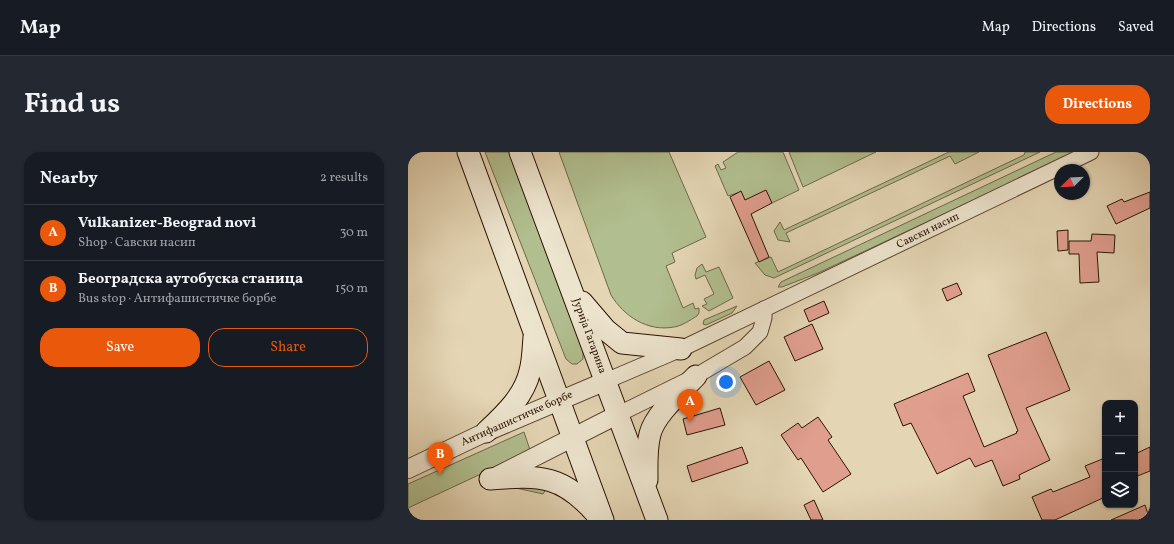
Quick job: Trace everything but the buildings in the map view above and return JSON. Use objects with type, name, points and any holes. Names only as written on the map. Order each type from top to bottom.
[{"type":"main road","points":[[468,152],[603,520]]},
{"type":"main road","name":"Јурија Гагарина","points":[[520,152],[657,520]]},
{"type":"main road","points":[[571,287],[606,330],[622,343],[681,349]]},
{"type":"main road","points":[[486,432],[503,415],[523,391],[530,371],[534,332]]},
{"type":"main road","points":[[648,495],[647,453],[650,433],[667,408],[696,376]]},
{"type":"main road","points":[[490,479],[526,476],[539,477],[563,484],[587,502],[603,520]]},
{"type":"street","name":"Савски насип","points":[[606,381],[681,349],[1091,152]]},
{"type":"street","points":[[490,479],[696,376],[752,341],[762,326],[764,309]]},
{"type":"street","name":"Антифашистичке борбе","points":[[408,469],[486,432],[606,381]]},
{"type":"green space","points":[[485,152],[509,152],[583,351],[583,359],[577,364],[572,364],[566,359]]},
{"type":"green space","points":[[559,152],[669,152],[706,237],[672,253],[675,262],[666,266],[683,308],[693,303],[695,309],[699,308],[699,313],[697,316],[686,323],[677,326],[664,328],[655,327],[637,321],[616,303],[611,295]]},
{"type":"green space","points":[[738,152],[783,152],[799,190],[772,203],[745,200],[740,192],[728,196],[715,166],[718,164],[721,170],[726,168],[723,162]]},
{"type":"green space","points":[[789,152],[876,152],[803,187]]},
{"type":"green space","points":[[949,152],[979,152],[955,164],[950,156],[786,233],[790,242],[778,240],[774,231],[780,222],[784,230]]},
{"type":"green space","points":[[1025,152],[1040,152],[774,278],[765,275],[755,263],[771,257],[778,272],[1024,155]]},
{"type":"green space","points":[[1056,152],[1076,152],[818,273],[782,287],[778,287],[781,282]]},
{"type":"green space","points":[[702,264],[706,272],[719,267],[733,298],[709,311],[702,306],[707,304],[704,299],[714,294],[705,275],[696,279],[695,275],[697,268]]},
{"type":"green space","points":[[737,306],[732,313],[706,325],[703,324],[704,320]]},
{"type":"green space","points":[[524,432],[530,450],[408,508],[408,484]]},
{"type":"green space","points":[[531,484],[546,489],[543,494],[516,488]]},
{"type":"place","name":"Vulkanizer-Beograd novi","points":[[690,422]]},
{"type":"place","name":"Београдска аутобуска станица","points":[[440,475]]}]
